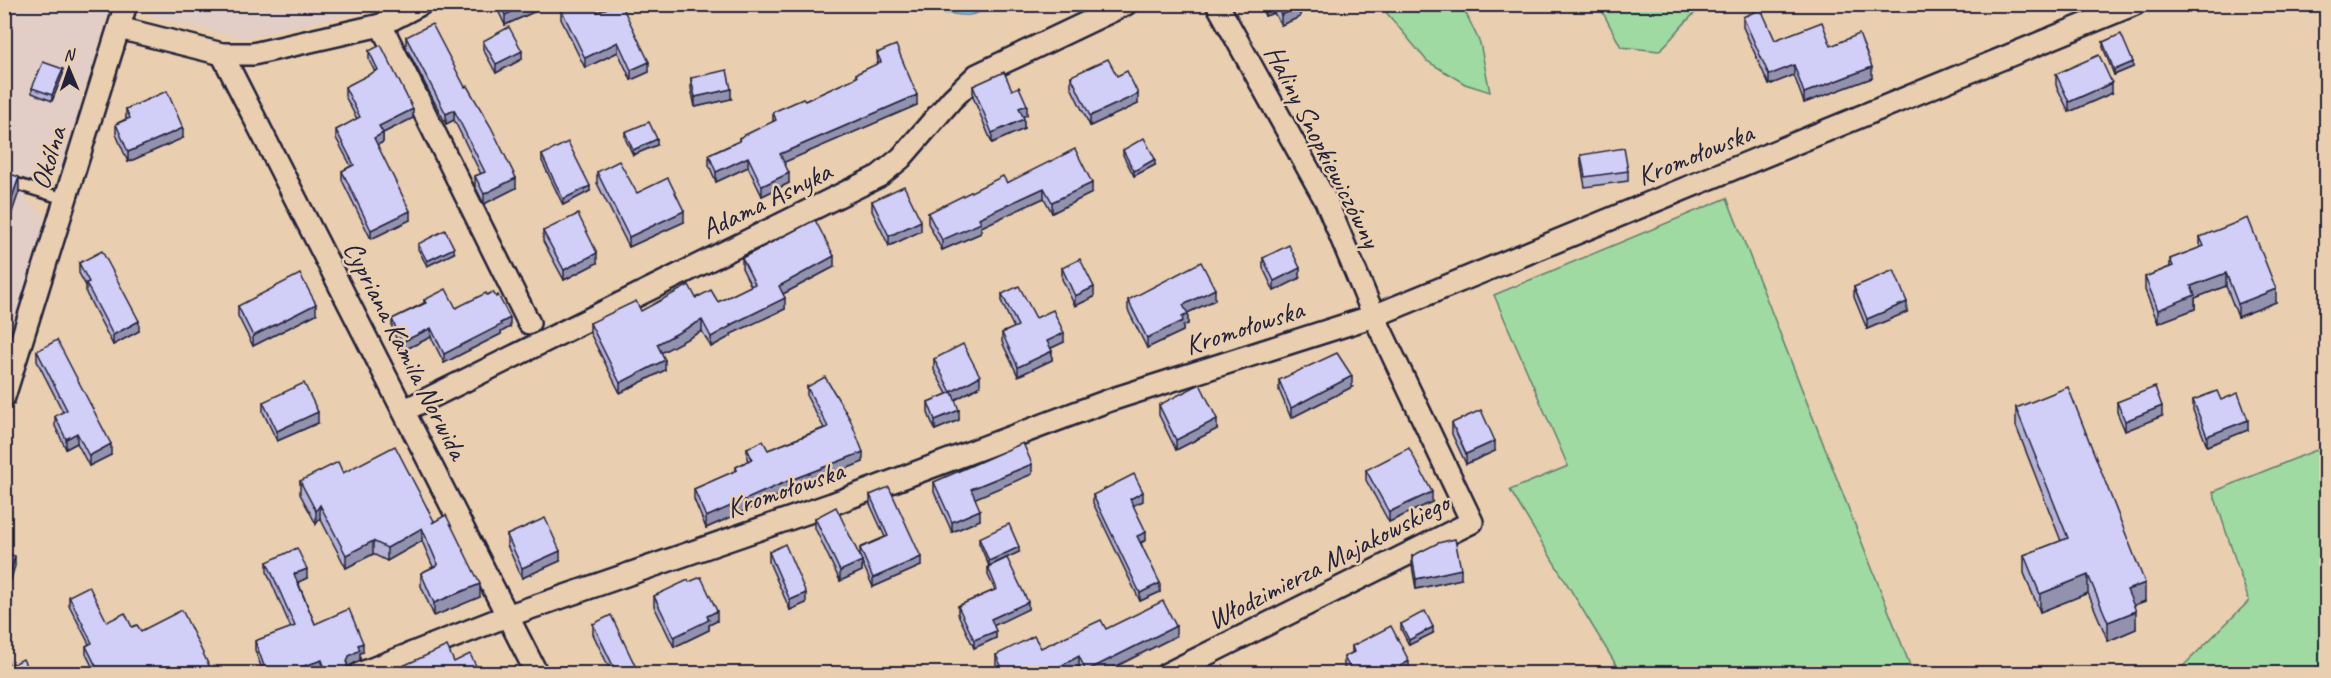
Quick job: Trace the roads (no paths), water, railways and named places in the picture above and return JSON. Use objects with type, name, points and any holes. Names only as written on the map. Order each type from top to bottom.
[{"type":"street","name":"Okólna","points":[[4,397],[126,4]]},
{"type":"street","points":[[119,28],[222,54],[238,55],[271,51],[381,25],[421,4]]},
{"type":"street","name":"Adama Asnyka","points":[[405,410],[879,176],[902,159],[952,99],[977,75],[1126,4]]},
{"type":"street","name":"Haliny Snopkiewiczówny","points":[[1217,4],[1326,201],[1374,316]]},
{"type":"street","name":"Kromołowska","points":[[359,674],[507,616],[832,504],[1110,400],[1374,316],[2135,4]]},
{"type":"street","points":[[381,25],[529,323]]},
{"type":"street","name":"Cypriana Kamila Norwida","points":[[222,54],[405,410],[537,674]]},
{"type":"street","name":"Włodzimierza Majakowskiego","points":[[1167,674],[1472,522],[1374,316]]},
{"type":"lane","points":[[4,180],[65,199]]},
{"type":"water","points":[[985,4],[983,10],[965,15],[945,13],[940,5]]}]
